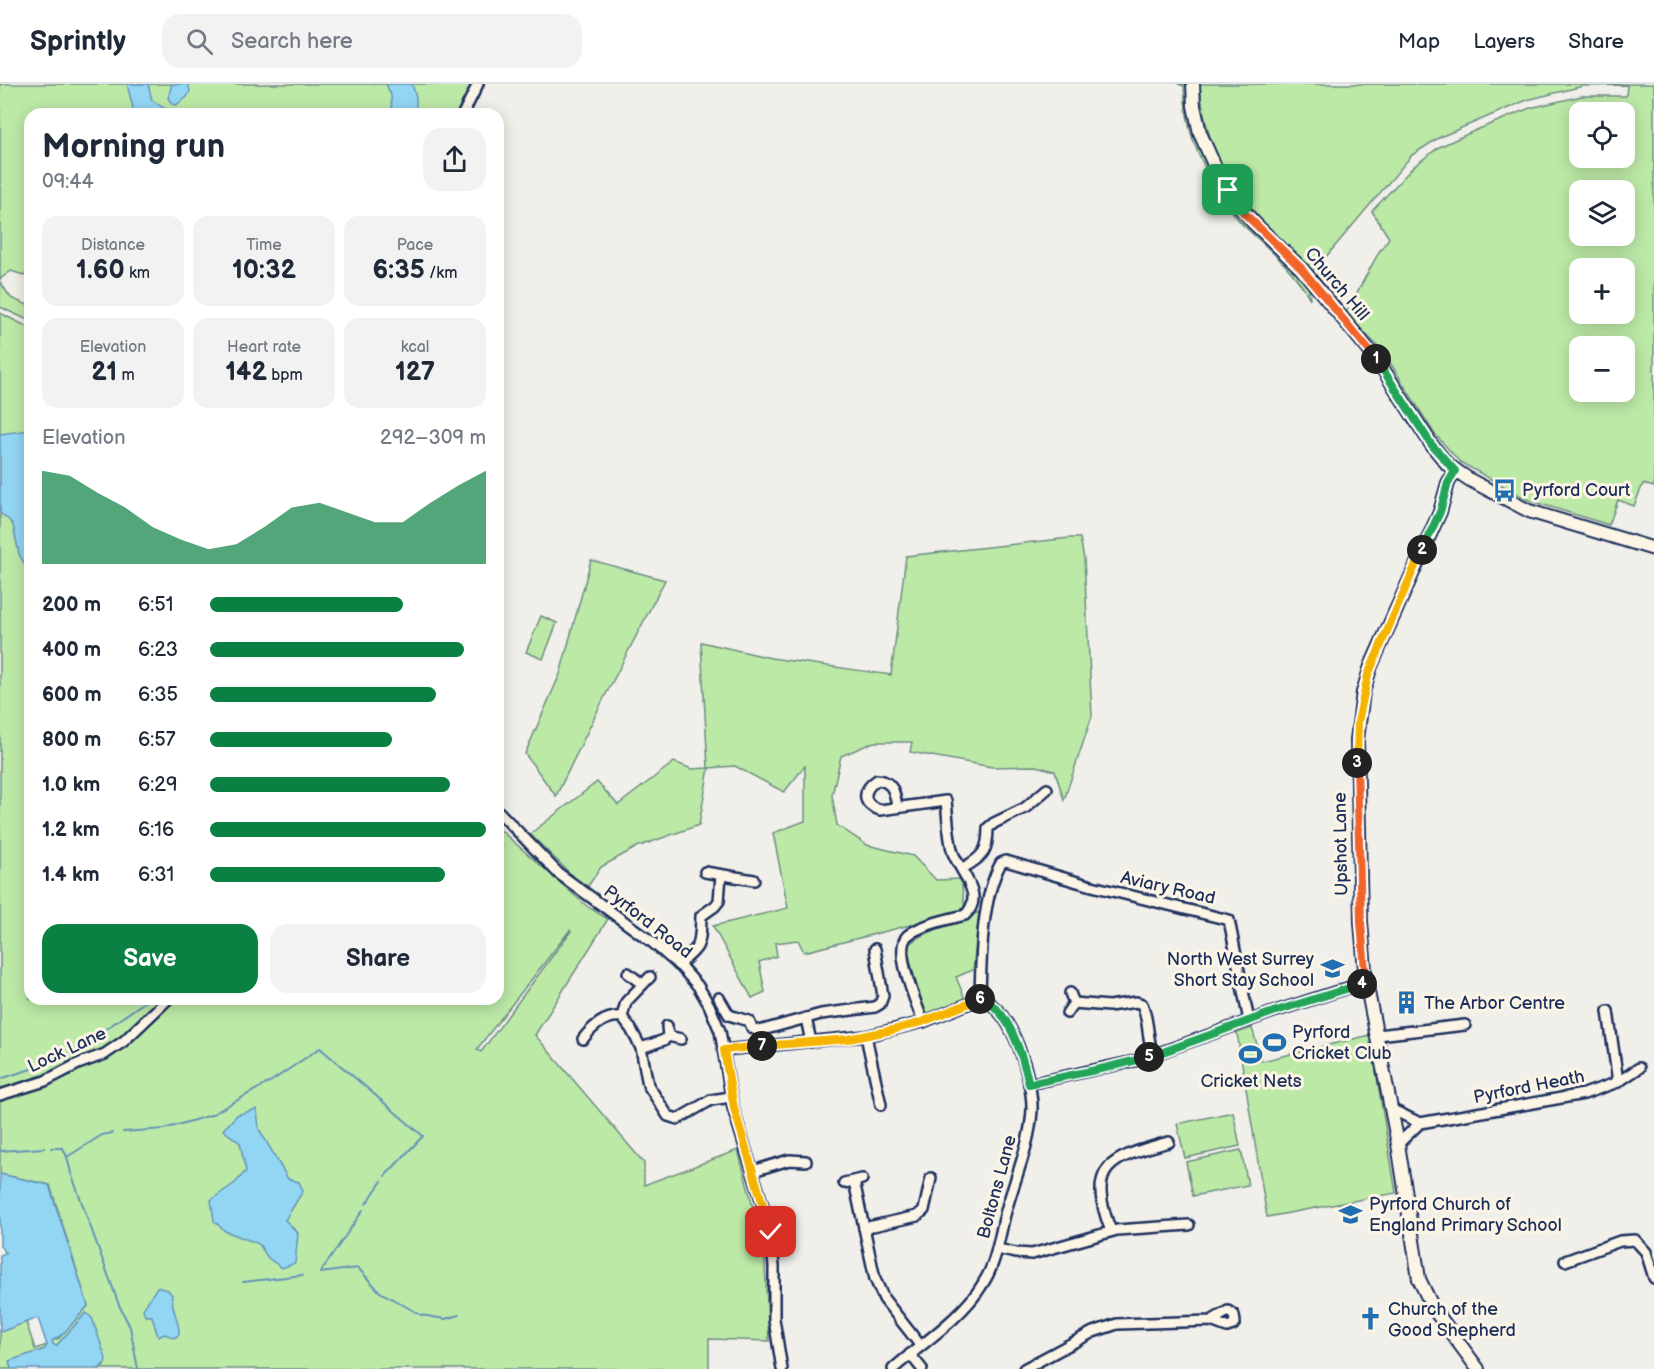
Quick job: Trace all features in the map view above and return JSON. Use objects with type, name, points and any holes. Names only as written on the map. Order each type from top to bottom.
[{"type":"main road","name":"Church Hill","points":[[1192,84],[1200,133],[1219,176],[1237,203],[1254,223],[1301,268],[1371,352],[1431,444],[1455,471],[1529,511],[1654,549]]},
{"type":"main road","name":"Upshot Lane","points":[[1455,471],[1448,483],[1440,512],[1371,666],[1361,702],[1357,740],[1361,922],[1366,982],[1398,1144],[1419,1279],[1432,1308],[1478,1369]]},
{"type":"street","points":[[466,108],[478,84]]},
{"type":"street","points":[[963,868],[982,855],[987,846],[988,828],[1025,808],[1047,789]]},
{"type":"street","points":[[897,807],[946,801],[954,854],[963,868],[973,902],[965,915],[916,930],[906,938],[902,946],[902,958],[922,1022]]},
{"type":"street","name":"Pyrford Road","points":[[504,817],[558,873],[634,928],[678,965],[698,986],[709,1005],[720,1031],[731,1097],[771,1232],[774,1249],[774,1319],[782,1369]]},
{"type":"street","name":"Aviary Road","points":[[980,999],[982,940],[993,883],[1000,863],[1006,861],[1088,885],[1229,920],[1249,1021]]},
{"type":"street","points":[[705,872],[754,880]]},
{"type":"street","points":[[678,965],[698,946],[702,928],[701,916],[719,901],[721,875]]},
{"type":"street","points":[[719,998],[729,1015],[749,1021],[752,1028],[764,1031],[806,1018],[880,1004],[883,996],[875,949]]},
{"type":"street","points":[[628,973],[642,984]]},
{"type":"street","points":[[622,1017],[626,1002],[650,976]]},
{"type":"street","points":[[1029,1084],[1153,1055],[1366,982]]},
{"type":"street","points":[[1070,993],[1074,1003]]},
{"type":"street","points":[[724,1050],[866,1036],[922,1022],[980,999]]},
{"type":"street","name":"Boltons Lane","points":[[892,1369],[972,1302],[989,1274],[1030,1129],[1032,1108],[1029,1084],[1008,1024],[994,1006],[980,999]]},
{"type":"street","points":[[1074,1003],[1109,1006],[1136,1002],[1142,1004],[1153,1055]]},
{"type":"street","points":[[1067,1013],[1074,1003]]},
{"type":"street","name":"Lock Lane","points":[[0,1095],[45,1081],[78,1064],[105,1054],[124,1041],[162,1005]]},
{"type":"street","points":[[1608,1011],[1618,1082]]},
{"type":"street","points":[[584,1033],[608,1019],[622,1017]]},
{"type":"street","points":[[622,1017],[640,1048],[648,1085],[672,1119],[678,1119],[711,1100],[731,1097]]},
{"type":"street","points":[[806,1018],[811,1042]]},
{"type":"street","points":[[1378,1035],[1465,1025]]},
{"type":"street","points":[[640,1048],[664,1040],[668,1031],[681,1039]]},
{"type":"street","points":[[866,1036],[881,1105]]},
{"type":"street","name":"Pyrford Heath","points":[[1420,1124],[1584,1095],[1618,1082],[1639,1068]]},
{"type":"street","points":[[1391,1109],[1420,1124],[1398,1144]]},
{"type":"street","points":[[1111,1231],[1101,1201],[1100,1190],[1106,1172],[1118,1158],[1163,1147]]},
{"type":"street","points":[[753,1171],[789,1160],[806,1161]]},
{"type":"street","points":[[864,1228],[917,1216],[924,1210],[931,1178]]},
{"type":"street","points":[[853,1181],[875,1279],[884,1299],[920,1345]]},
{"type":"street","points":[[997,1249],[1032,1254],[1111,1231],[1184,1228]]},
{"type":"street","points":[[1565,1261],[1620,1241],[1635,1240],[1646,1252],[1654,1278]]},
{"type":"street","points":[[1024,1369],[1093,1332],[1118,1324],[1211,1321]]},
{"type":"street","points":[[910,1354],[922,1369]]},
{"type":"green space","points":[[0,84],[475,84],[464,108],[24,108],[24,275],[11,271],[0,279]]},
{"type":"green space","points":[[1178,84],[1190,84],[1210,161],[1308,282],[1310,299],[1289,269],[1245,227],[1227,205],[1203,164],[1193,140],[1187,115],[1184,86]]},
{"type":"green space","points":[[1200,84],[1654,84],[1654,487],[1643,484],[1634,506],[1618,500],[1609,525],[1528,500],[1460,462],[1434,433],[1384,353],[1346,313],[1389,238],[1372,211],[1413,167],[1439,147],[1530,108],[1582,96],[1626,96],[1627,85],[1583,86],[1527,100],[1440,137],[1412,155],[1314,271],[1272,230],[1237,190],[1212,143],[1204,115]]},
{"type":"green space","points":[[0,282],[11,298],[24,303],[24,318],[0,307]]},
{"type":"green space","points":[[0,313],[24,325],[24,1005],[158,1005],[106,1049],[77,1064],[0,1091]]},
{"type":"green space","points":[[1080,538],[1084,559],[1092,716],[1064,800],[1055,771],[1036,766],[992,767],[910,752],[912,742],[874,742],[841,756],[832,795],[837,825],[867,845],[913,856],[936,880],[961,879],[965,911],[804,952],[798,940],[775,943],[777,956],[759,962],[765,992],[752,998],[713,926],[788,908],[773,833],[805,821],[805,766],[784,792],[735,766],[709,768],[699,825],[637,847],[601,867],[586,889],[530,834],[597,782],[618,805],[674,762],[692,769],[708,768],[701,642],[771,658],[891,675],[906,556]]},
{"type":"green space","points":[[591,560],[665,580],[556,796],[525,754],[560,674]]},
{"type":"green space","points":[[541,616],[557,623],[543,659],[526,652]]},
{"type":"green space","points":[[504,833],[588,907],[608,919],[535,1035],[644,1163],[644,1185],[738,1150],[764,1248],[769,1341],[709,1339],[709,1369],[99,1369],[104,1365],[86,1313],[56,1346],[51,1341],[59,1338],[88,1306],[50,1185],[0,1174],[0,1098],[106,1057],[168,1005],[504,1005]],"holes":[[[570,930],[571,931],[481,1052],[477,1049]]]},
{"type":"green space","points":[[979,912],[973,970],[956,977],[965,999],[925,1016],[906,946],[921,936]]},
{"type":"green space","points":[[1252,1028],[1262,1061],[1370,1035],[1396,1193],[1267,1217],[1237,1033]]},
{"type":"green space","points":[[1233,1112],[1240,1146],[1185,1158],[1177,1124]]},
{"type":"green space","points":[[1241,1150],[1248,1185],[1193,1196],[1186,1162]]},
{"type":"green space","points":[[26,1322],[35,1349],[47,1345],[45,1349],[10,1361],[11,1369],[0,1369],[0,1332]]},
{"type":"water","points":[[127,84],[148,84],[152,100],[164,108],[133,108]]},
{"type":"water","points":[[172,84],[188,84],[190,91],[187,97],[176,105],[172,104],[168,98]]},
{"type":"water","points":[[386,84],[412,84],[416,97],[416,108],[392,108],[391,95]]},
{"type":"water","points":[[24,431],[24,563],[19,554],[13,525],[0,513],[0,434]]},
{"type":"water","points":[[257,1109],[259,1129],[288,1179],[299,1182],[303,1191],[285,1220],[298,1233],[295,1263],[282,1268],[268,1258],[259,1244],[225,1231],[214,1221],[211,1200],[235,1183],[246,1171],[240,1143],[223,1130],[237,1115]]},
{"type":"water","points":[[0,1174],[49,1185],[88,1306],[63,1334],[52,1341],[56,1346],[86,1313],[92,1318],[106,1359],[99,1369],[11,1369],[9,1361],[45,1349],[47,1345],[38,1318],[0,1332],[0,1255],[6,1253],[0,1246]]},
{"type":"water","points":[[157,1287],[168,1290],[172,1295],[179,1330],[179,1335],[174,1338],[165,1334],[158,1337],[152,1316],[145,1316],[143,1309]]},
{"type":"waterway","points":[[0,1079],[62,1059],[140,1005]]},
{"type":"waterway","points":[[123,1132],[164,1129],[211,1115],[273,1080],[320,1048],[423,1136],[385,1176]]},
{"type":"waterway","points":[[112,1133],[102,1135],[67,1157],[119,1305],[130,1327],[138,1369]]},
{"type":"waterway","points":[[0,1151],[44,1148]]},
{"type":"waterway","points":[[51,1148],[63,1148],[67,1157]]},
{"type":"waterway","points":[[366,1204],[382,1181]]},
{"type":"waterway","points":[[320,1273],[363,1210]]},
{"type":"waterway","points":[[320,1273],[358,1268],[380,1292],[421,1315],[445,1319],[459,1315]]},
{"type":"waterway","points":[[243,1282],[303,1275]]},
{"type":"place","name":"Pyrford Court","points":[[1504,490]]},
{"type":"place","name":"North West Surrey Short Stay School","points":[[1332,969]]},
{"type":"place","name":"The Arbor Centre","points":[[1406,1003]]},
{"type":"place","name":"Pyrford Cricket Club","points":[[1274,1042]]},
{"type":"place","name":"Cricket Nets","points":[[1251,1055]]},
{"type":"place","name":"Pyrford Church of England Primary School","points":[[1351,1214]]},
{"type":"place","name":"Church of the Good Shepherd","points":[[1370,1319]]},
{"type":"route","points":[[771,1232],[742,1140],[731,1097],[724,1050],[866,1036],[922,1022],[975,999],[980,999],[994,1006],[1008,1024],[1029,1084],[1139,1060],[1276,1011],[1366,982],[1361,922],[1357,740],[1361,702],[1371,666],[1440,512],[1448,483],[1455,471],[1431,444],[1377,360],[1301,268],[1244,213],[1228,190]]}]
